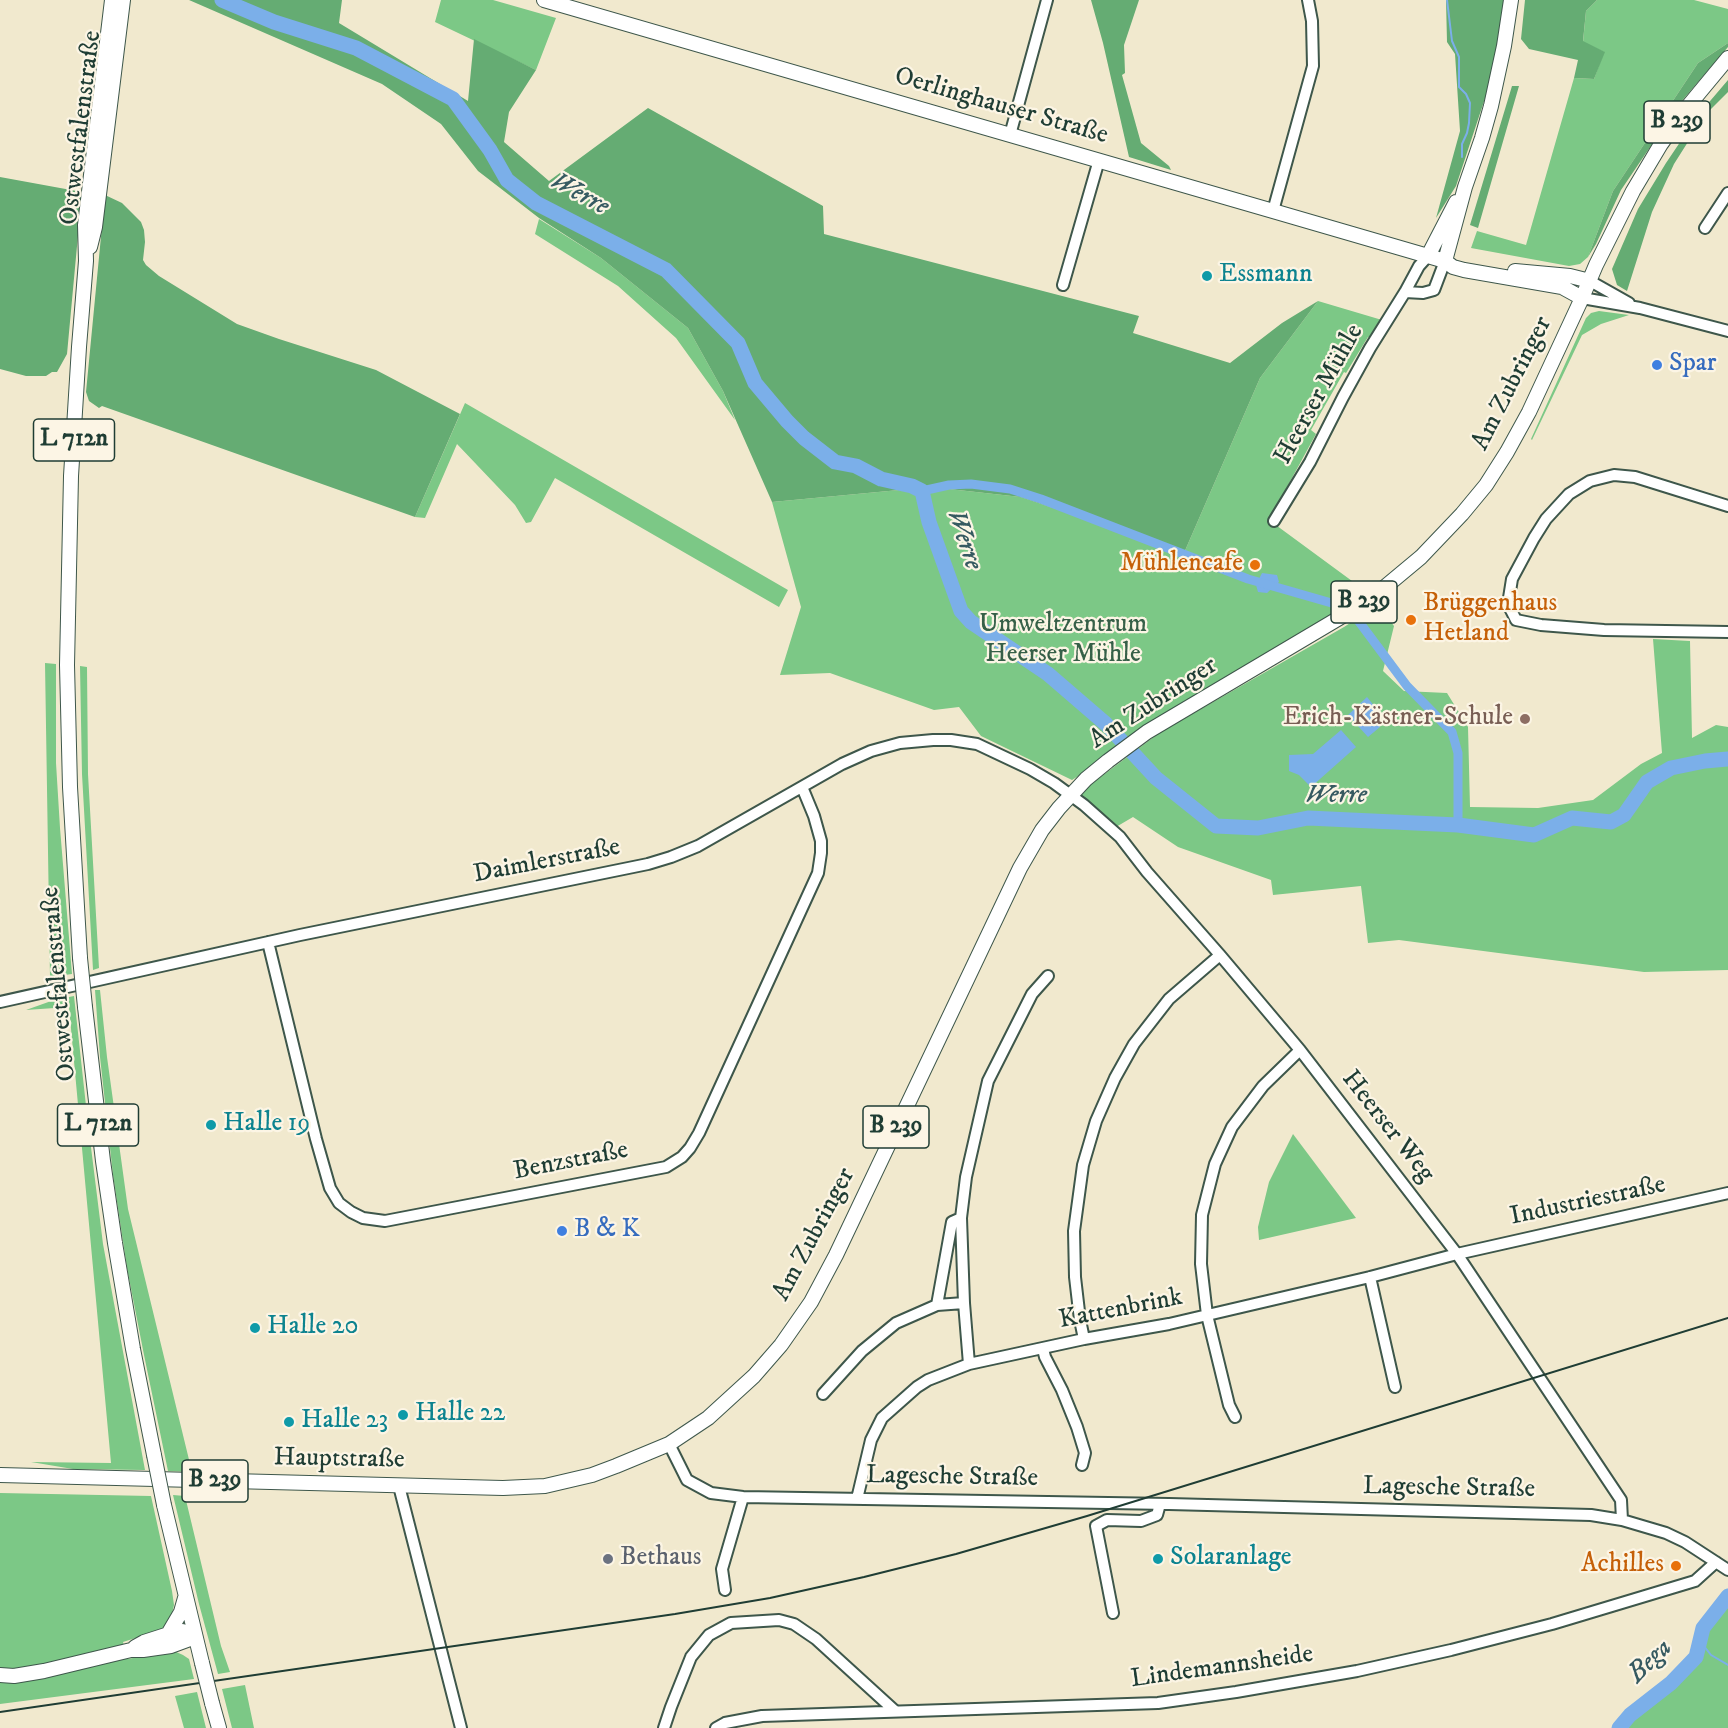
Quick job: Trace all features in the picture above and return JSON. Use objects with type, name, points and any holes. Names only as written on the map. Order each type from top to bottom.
[{"type":"main road","name":"Ostwestfalenstraße","points":[[112,0],[86,261],[72,465],[68,665],[70,787],[80,958],[103,1161],[132,1349],[164,1505],[219,1728]]},
{"type":"main road","name":"Ostwestfalenstraße","points":[[90,226],[123,0]]},
{"type":"main road","name":"Oerlinghauser Straße","points":[[544,0],[1428,256],[1445,261],[1453,267],[1562,287],[1582,298]]},
{"type":"main road","points":[[1445,261],[1465,187],[1491,106],[1511,0]]},
{"type":"main road","name":"Am Zubringer","points":[[669,1444],[708,1418],[754,1376],[781,1345],[811,1302],[836,1255],[1020,868],[1042,830],[1070,795],[1108,760],[1147,732],[1351,611],[1401,574],[1462,514],[1486,485],[1507,452],[1632,191],[1689,105],[1728,58]]},
{"type":"main road","points":[[1428,256],[1449,212],[1465,187]]},
{"type":"main road","name":"Oerlinghauser Straße","points":[[1445,261],[1453,259],[1494,268],[1570,276],[1590,281]]},
{"type":"main road","name":"Hauptstraße","points":[[0,1475],[503,1488],[545,1486],[592,1475],[669,1444]]},
{"type":"main road","points":[[170,1640],[185,1596]]},
{"type":"main road","points":[[0,1675],[14,1676],[44,1671],[130,1650],[143,1650],[170,1640],[190,1639],[195,1635]]},
{"type":"main road","points":[[170,1640],[189,1651],[202,1663]]},
{"type":"street","points":[[1010,135],[1047,0]]},
{"type":"street","points":[[1273,211],[1313,66],[1312,21],[1308,0]]},
{"type":"street","points":[[1063,285],[1099,160]]},
{"type":"street","points":[[1705,228],[1724,207],[1728,193]]},
{"type":"street","name":"Heerser Mühle","points":[[1274,521],[1310,462],[1370,348],[1419,266],[1428,256]]},
{"type":"street","points":[[1405,292],[1423,293],[1434,290],[1445,261]]},
{"type":"street","name":"Oerlinghauser Straße","points":[[1590,281],[1604,291],[1640,308]]},
{"type":"street","name":"Oerlinghauser Straße","points":[[1582,298],[1640,308],[1728,331]]},
{"type":"street","points":[[1728,506],[1635,477],[1614,475],[1590,481],[1569,494],[1546,519],[1512,579],[1508,604],[1516,620],[1541,625],[1604,630],[1728,632]]},
{"type":"street","name":"Daimlerstraße","points":[[0,1002],[268,942],[648,864],[698,846],[842,764],[884,747],[909,742],[951,740],[977,744],[1046,778],[1070,795]]},
{"type":"street","name":"Benzstraße","points":[[268,942],[330,1188],[339,1203],[351,1212],[373,1220],[392,1220],[666,1167],[682,1157],[699,1133],[818,873],[821,841],[802,787]]},
{"type":"street","name":"Heerser Weg","points":[[1070,795],[1120,837],[1147,872],[1220,955],[1300,1050],[1457,1254],[1621,1500],[1622,1520]]},
{"type":"street","points":[[1084,1338],[1075,1277],[1074,1231],[1083,1166],[1096,1121],[1115,1078],[1134,1044],[1169,999],[1220,955]]},
{"type":"street","points":[[969,1364],[961,1218],[966,1177],[988,1082],[1032,994],[1048,976]]},
{"type":"street","points":[[1207,1315],[1201,1264],[1202,1215],[1215,1164],[1232,1127],[1263,1086],[1300,1050]]},
{"type":"street","name":"Industriestraße","points":[[1457,1254],[1728,1193]]},
{"type":"street","points":[[937,1305],[952,1222],[961,1218]]},
{"type":"street","name":"Kattenbrink","points":[[857,1499],[871,1440],[882,1419],[928,1380],[969,1364],[1084,1338],[1169,1324],[1370,1277],[1457,1254]]},
{"type":"street","points":[[1370,1277],[1395,1387]]},
{"type":"street","points":[[823,1394],[862,1351],[896,1323],[937,1305],[964,1303]]},
{"type":"street","name":"Kattenbrink","points":[[1207,1315],[1229,1406],[1235,1417]]},
{"type":"street","name":"Kattenbrink","points":[[1043,1348],[1077,1427],[1085,1453],[1082,1465]]},
{"type":"street","name":"Lagesche Straße","points":[[669,1444],[687,1480],[711,1493],[743,1497],[1160,1504],[1591,1515],[1622,1520],[1666,1533],[1685,1542],[1723,1567]]},
{"type":"street","points":[[399,1486],[461,1728]]},
{"type":"street","points":[[725,1590],[722,1569],[743,1497]]},
{"type":"street","points":[[1113,1613],[1096,1526],[1107,1520],[1141,1521],[1157,1515],[1160,1504]]},
{"type":"street","name":"Lindemannsheide","points":[[716,1728],[725,1723],[762,1716],[1158,1702],[1236,1692],[1304,1681],[1451,1650],[1552,1624],[1695,1581],[1723,1567]]},
{"type":"street","points":[[664,1728],[691,1657],[709,1635],[731,1623],[779,1620],[794,1624],[816,1639],[895,1711]]},
{"type":"green space","points":[[189,0],[342,0],[339,23],[468,101],[474,39],[536,70],[509,112],[504,142],[549,181],[648,108],[823,206],[824,234],[1139,316],[1133,333],[1230,363],[1282,323],[1318,301],[1260,378],[1184,553],[1021,497],[931,487],[772,502],[723,391],[688,328],[601,258],[539,218],[478,171],[441,124],[382,84]]},
{"type":"green space","points":[[441,0],[493,0],[556,18],[536,70],[435,22]]},
{"type":"green space","points":[[1091,0],[1139,0],[1124,45],[1125,73],[1122,75],[1141,143],[1171,170],[1129,157]]},
{"type":"green space","points":[[1446,0],[1505,0],[1496,65],[1456,186],[1436,218],[1460,131],[1455,54],[1447,42]]},
{"type":"green space","points":[[1525,0],[1597,0],[1586,11],[1583,41],[1605,52],[1594,79],[1574,78],[1578,60],[1529,49],[1521,39]]},
{"type":"green space","points":[[1597,0],[1694,0],[1728,9],[1728,43],[1698,63],[1613,191],[1588,257],[1580,264],[1569,266],[1471,248],[1477,231],[1526,245],[1574,78],[1594,79],[1604,52],[1583,42],[1586,11]]},
{"type":"green space","points":[[1728,43],[1728,47],[1680,103],[1621,190],[1588,257],[1613,191],[1698,63]]},
{"type":"green space","points":[[1728,80],[1728,92],[1705,115],[1674,164],[1652,212],[1627,291],[1617,285],[1612,269],[1638,209],[1699,114]]},
{"type":"green space","points":[[1512,86],[1519,86],[1478,228],[1470,225]]},
{"type":"green space","points":[[0,177],[82,192],[67,354],[57,372],[46,376],[26,376],[0,369]]},
{"type":"green space","points":[[105,195],[122,203],[141,222],[145,242],[143,260],[159,276],[237,324],[376,370],[460,414],[415,517],[102,406],[99,408],[89,401],[86,392]]},
{"type":"green space","points":[[539,219],[601,258],[688,328],[723,391],[735,420],[676,338],[618,286],[535,234]]},
{"type":"green space","name":"Umweltzentrum Heerser Mühle","points":[[1318,301],[1382,320],[1372,338],[1368,337],[1346,373],[1344,372],[1311,430],[1316,434],[1269,520],[1367,592],[1072,780],[981,736],[959,707],[934,710],[830,673],[780,675],[801,607],[772,502],[931,487],[1021,497],[1184,553],[1260,378]]},
{"type":"green space","points":[[1599,311],[1629,315],[1601,324],[1582,335],[1532,440],[1586,318],[1591,313]]},
{"type":"green space","points":[[465,403],[788,590],[779,607],[555,478],[531,522],[526,523],[515,505],[457,444],[425,518],[415,517]]},
{"type":"green space","points":[[1378,605],[1394,626],[1383,671],[1404,691],[1447,693],[1468,727],[1470,807],[1538,808],[1593,800],[1641,764],[1662,753],[1653,639],[1690,641],[1692,738],[1716,725],[1728,727],[1728,970],[1644,972],[1399,940],[1368,943],[1361,886],[1273,895],[1271,880],[1178,847],[1133,817],[1116,827],[1078,794],[1159,733],[1344,627]]},
{"type":"green space","points":[[45,663],[56,664],[56,763],[72,974],[50,977]]},
{"type":"green space","points":[[80,666],[87,667],[88,774],[99,968],[93,970],[82,774]]},
{"type":"green space","points":[[95,990],[100,990],[128,1209],[192,1472],[168,1471],[144,1355],[127,1268],[113,1175]]},
{"type":"green space","points":[[74,996],[103,1244],[145,1470],[73,1469],[31,1462],[111,1463],[69,1007],[26,1010]]},
{"type":"green space","points":[[1293,1134],[1356,1218],[1259,1240],[1258,1227],[1269,1182]]},
{"type":"green space","points":[[0,1493],[151,1496],[174,1605],[171,1618],[164,1629],[123,1642],[128,1659],[167,1651],[183,1655],[189,1659],[194,1679],[0,1704]]},
{"type":"green space","points":[[173,1495],[185,1496],[221,1646],[230,1672],[218,1674]]},
{"type":"green space","points":[[1728,1602],[1728,1728],[1624,1728],[1634,1716],[1675,1685],[1700,1659],[1709,1629]]},
{"type":"green space","points":[[245,1685],[254,1728],[232,1728],[222,1689]]},
{"type":"green space","points":[[197,1692],[206,1728],[184,1728],[175,1696]]},
{"type":"water","points":[[1262,573],[1277,575],[1279,582],[1267,593],[1258,592],[1256,585],[1244,581],[1246,575],[1259,579]]},
{"type":"water","points":[[1367,697],[1375,707],[1380,727],[1368,737],[1348,715]]},
{"type":"water","points":[[1341,730],[1356,747],[1311,787],[1299,775],[1289,771],[1289,755],[1313,754]]},
{"type":"waterway","name":"Werre","points":[[222,0],[274,22],[356,48],[453,99],[490,150],[507,180],[536,203],[666,270],[738,343],[755,383],[804,438],[835,462],[856,466],[881,479],[912,486],[922,491],[929,522],[961,611],[971,622],[1048,674],[1106,724],[1156,778],[1216,826],[1258,828],[1308,818],[1458,825],[1534,835],[1572,818],[1611,822],[1624,815],[1647,782],[1671,768],[1728,759]]},
{"type":"waterway","points":[[1447,0],[1452,41],[1459,57],[1459,87],[1466,94],[1470,103],[1469,123],[1462,144],[1462,157]]},
{"type":"waterway","points":[[922,491],[949,485],[971,484],[1010,489],[1248,579],[1342,606]]},
{"type":"waterway","points":[[1357,619],[1407,686],[1452,732],[1458,753],[1458,825]]},
{"type":"waterway","name":"Bega","points":[[1619,1728],[1630,1715],[1671,1683],[1696,1657],[1703,1628],[1728,1596]]},
{"type":"waterway","points":[[1700,1641],[1711,1655],[1728,1665]]},
{"type":"railway","points":[[0,1712],[675,1614],[770,1598],[864,1577],[956,1554],[1087,1516],[1728,1318]]},
{"type":"place","name":"Essmann","points":[[1207,276]]},
{"type":"place","name":"Spar","points":[[1657,365]]},
{"type":"place","name":"Mühlencafe","points":[[1255,565]]},
{"type":"place","name":"Brüggenhaus Hetland","points":[[1411,620]]},
{"type":"place","name":"Erich-Kästner-Schule","points":[[1525,719]]},
{"type":"place","name":"Halle 19","points":[[211,1125]]},
{"type":"place","name":"B & K","points":[[562,1231]]},
{"type":"place","name":"Halle 20","points":[[255,1328]]},
{"type":"place","name":"Halle 22","points":[[403,1415]]},
{"type":"place","name":"Halle 23","points":[[289,1422]]},
{"type":"place","name":"Bethaus","points":[[608,1559]]},
{"type":"place","name":"Solaranlage","points":[[1158,1559]]},
{"type":"place","name":"Achilles","points":[[1676,1566]]}]
